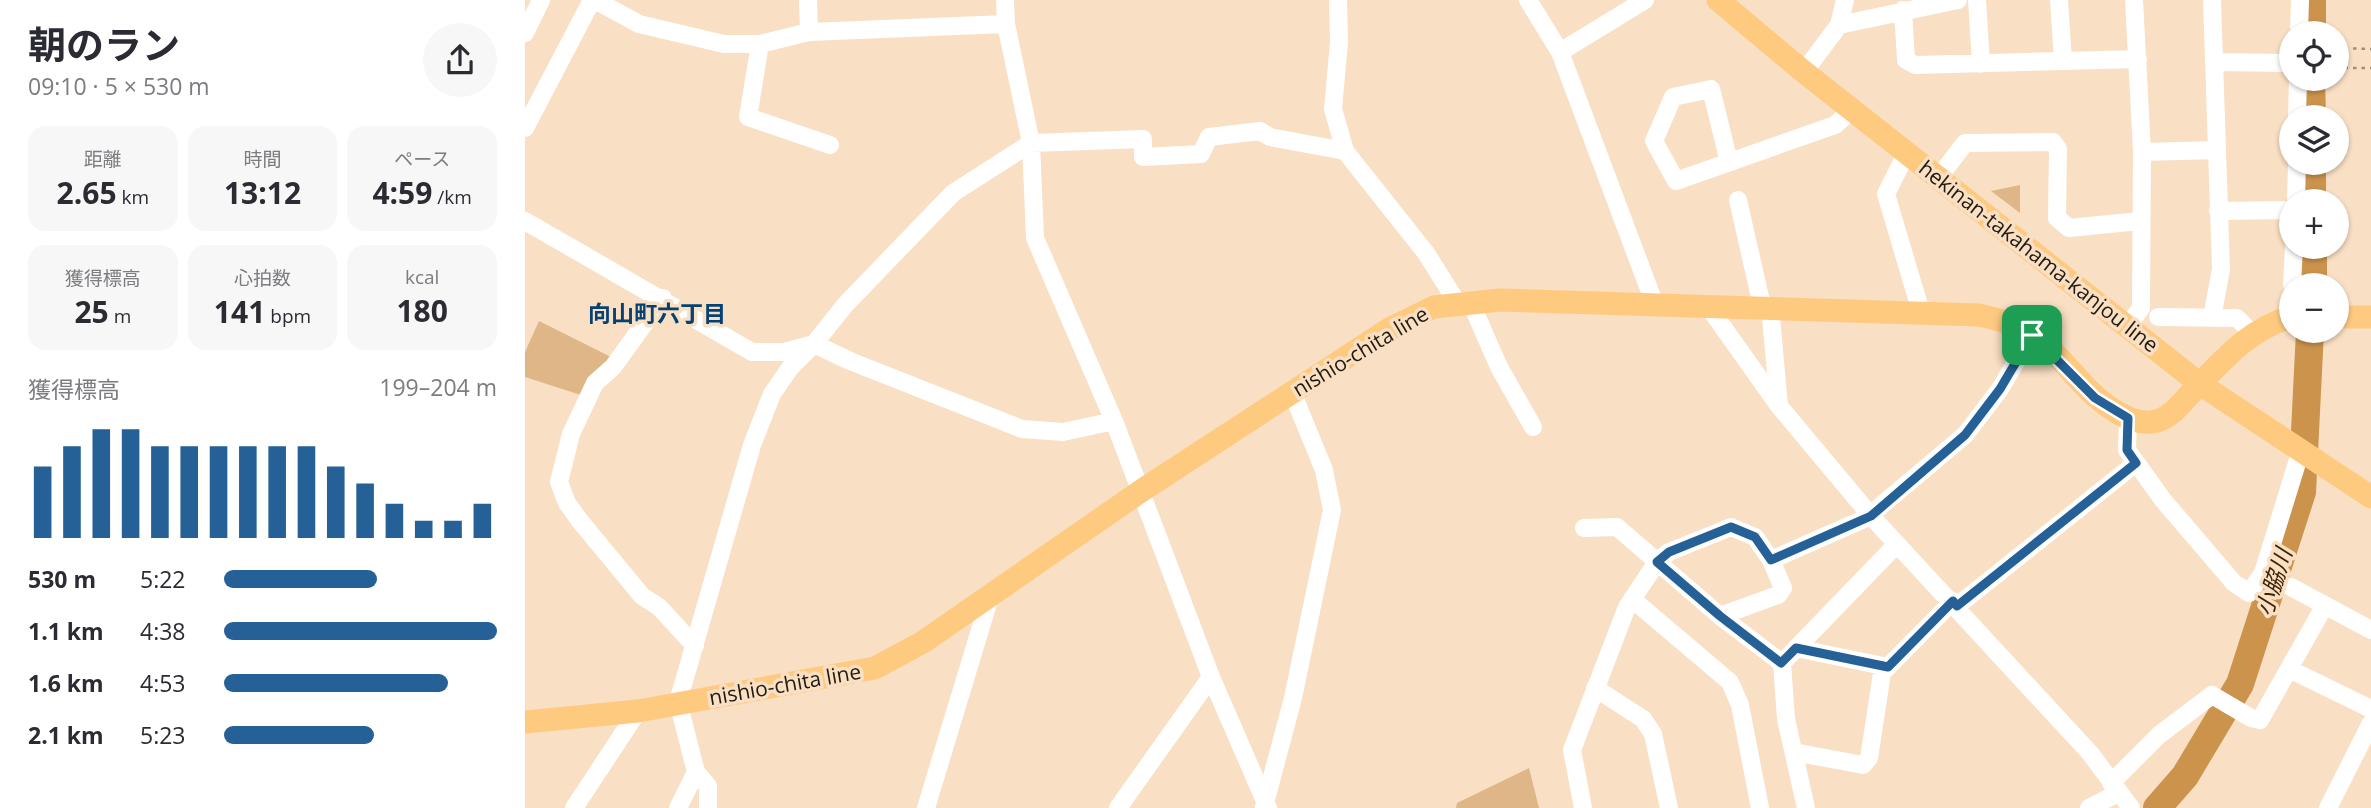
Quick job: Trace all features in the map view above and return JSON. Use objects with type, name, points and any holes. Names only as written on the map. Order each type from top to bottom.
[{"type":"main road","name":"hekinan-takahama-kanjou line","points":[[1718,0],[1804,72],[2200,384],[2371,497]]},
{"type":"main road","name":"nishio-chita line","points":[[525,722],[638,710],[764,690],[875,668],[923,642],[1141,491],[1291,392],[1410,317],[1434,307],[1500,300],[1766,306],[1979,315],[2003,321],[2032,335],[2095,398],[2128,418]]},
{"type":"main road","points":[[2349,317],[2371,317]]},
{"type":"main road","points":[[2128,418],[2140,422],[2157,421],[2173,412],[2253,334],[2262,327],[2279,321]]},
{"type":"street","points":[[525,33],[541,0]]},
{"type":"street","points":[[527,121],[594,0],[639,24],[724,44],[760,44],[809,32],[1006,24]]},
{"type":"street","points":[[808,0],[809,32]]},
{"type":"street","points":[[1005,0],[1006,24],[1031,143],[1035,238],[1114,421],[1211,677],[1266,807]]},
{"type":"street","points":[[1338,0],[1339,42],[1333,109],[1345,151],[1464,304],[1533,427]]},
{"type":"street","points":[[1528,0],[1560,52],[1655,305]]},
{"type":"street","points":[[1560,52],[1645,0]]},
{"type":"street","points":[[1804,72],[1839,25],[1845,0]]},
{"type":"street","points":[[1839,25],[1958,0]]},
{"type":"street","points":[[1976,0],[1981,64]]},
{"type":"street","points":[[2059,0],[2063,61]]},
{"type":"street","points":[[2128,325],[2141,308],[2142,152],[2134,0]]},
{"type":"street","points":[[2212,0],[2221,269],[2212,317]]},
{"type":"street","points":[[2299,21],[2300,0]]},
{"type":"street","points":[[1903,10],[1906,60],[1915,65],[2138,59]]},
{"type":"street","points":[[760,44],[748,117],[830,145]]},
{"type":"street","points":[[2214,62],[2279,63]]},
{"type":"street","points":[[1729,162],[1711,89],[1673,97],[1654,141],[1676,181],[1835,125],[1852,110]]},
{"type":"street","points":[[708,808],[708,786],[696,772],[678,702],[753,445],[772,394],[790,368],[814,344],[845,305],[953,193],[1031,143],[1143,139],[1143,157],[1201,155],[1209,137],[1260,131],[1271,137],[1345,151]]},
{"type":"street","points":[[1939,177],[1965,143],[2053,142],[2058,149],[2057,218],[2069,228],[2140,221]]},
{"type":"street","points":[[2142,152],[2217,150]]},
{"type":"street","points":[[1907,152],[1886,194],[1921,312]]},
{"type":"street","points":[[1738,200],[1766,306],[1779,406]]},
{"type":"street","points":[[2218,211],[2279,210]]},
{"type":"street","points":[[525,221],[663,298],[752,352],[784,352],[814,344],[862,366],[1022,429],[1063,432],[1114,421]]},
{"type":"street","points":[[663,298],[613,367],[595,383],[571,435],[559,482],[567,503],[633,586],[642,596],[659,607],[695,646]]},
{"type":"street","points":[[1708,306],[1779,406],[1896,545],[1955,604],[2090,752],[2131,808]]},
{"type":"street","points":[[2158,317],[2237,318],[2253,334]]},
{"type":"street","points":[[1771,560],[1871,515],[1965,435],[2000,389],[2032,335]]},
{"type":"street","points":[[1266,807],[1293,698],[1332,510],[1324,470],[1291,392]]},
{"type":"street","points":[[2128,418],[2127,450],[2163,500],[2234,583],[2249,593],[2263,573],[2301,450]]},
{"type":"street","points":[[1794,752],[1863,765],[1870,758],[1882,673],[1955,604],[2136,463]]},
{"type":"street","points":[[1584,528],[1617,527],[1720,616],[1781,663],[1786,719],[1805,808]]},
{"type":"street","points":[[1583,808],[1572,750],[1632,599],[1657,562],[1669,552],[1731,527],[1755,537],[1771,560],[1783,588],[1778,594],[1720,616]]},
{"type":"street","points":[[1781,663],[1896,545]]},
{"type":"street","points":[[2291,587],[2371,630]]},
{"type":"street","points":[[926,808],[990,597]]},
{"type":"street","points":[[1632,599],[1730,682],[1740,705],[1760,808]]},
{"type":"street","points":[[2089,808],[2115,788],[2159,735],[2211,695],[2251,718],[2260,720],[2325,605]]},
{"type":"street","points":[[1796,648],[1888,667]]},
{"type":"street","points":[[2289,669],[2371,709]]},
{"type":"street","points":[[1118,808],[1211,677]]},
{"type":"street","points":[[1595,688],[1643,719],[1653,734],[1669,808]]},
{"type":"street","points":[[574,808],[638,710]]},
{"type":"street","points":[[2328,808],[2364,752],[2371,723]]},
{"type":"street","points":[[678,808],[696,772]]},
{"type":"path","points":[[2349,48],[2371,49]]},
{"type":"path","points":[[2349,68],[2371,68]]},
{"type":"shaded area","points":[[2020,185],[2020,213],[1991,191]]},
{"type":"shaded area","points":[[539,321],[611,357],[584,396],[525,377],[525,352]]},
{"type":"shaded area","points":[[1529,768],[1539,808],[1456,808],[1457,803]]},
{"type":"waterway","name":"小脇川","points":[[2312,0],[2312,21]]},
{"type":"waterway","name":"小脇川","points":[[2311,91],[2312,105]]},
{"type":"waterway","name":"小脇川","points":[[2312,175],[2312,189]]},
{"type":"waterway","name":"小脇川","points":[[2313,259],[2313,273]]},
{"type":"waterway","name":"小脇川","points":[[2157,808],[2185,776],[2240,684],[2302,492],[2309,343]]},
{"type":"district","name":"向山町六丁目","points":[[657,313]]},
{"type":"route","points":[[2032,335],[2056,356],[2095,398],[2128,418],[2127,450],[2136,463],[1957,606],[1953,601],[1888,667],[1796,648],[1781,663],[1657,562],[1669,552],[1731,527],[1755,537],[1771,560],[1871,516],[1965,435],[2000,389],[2032,335]]}]
